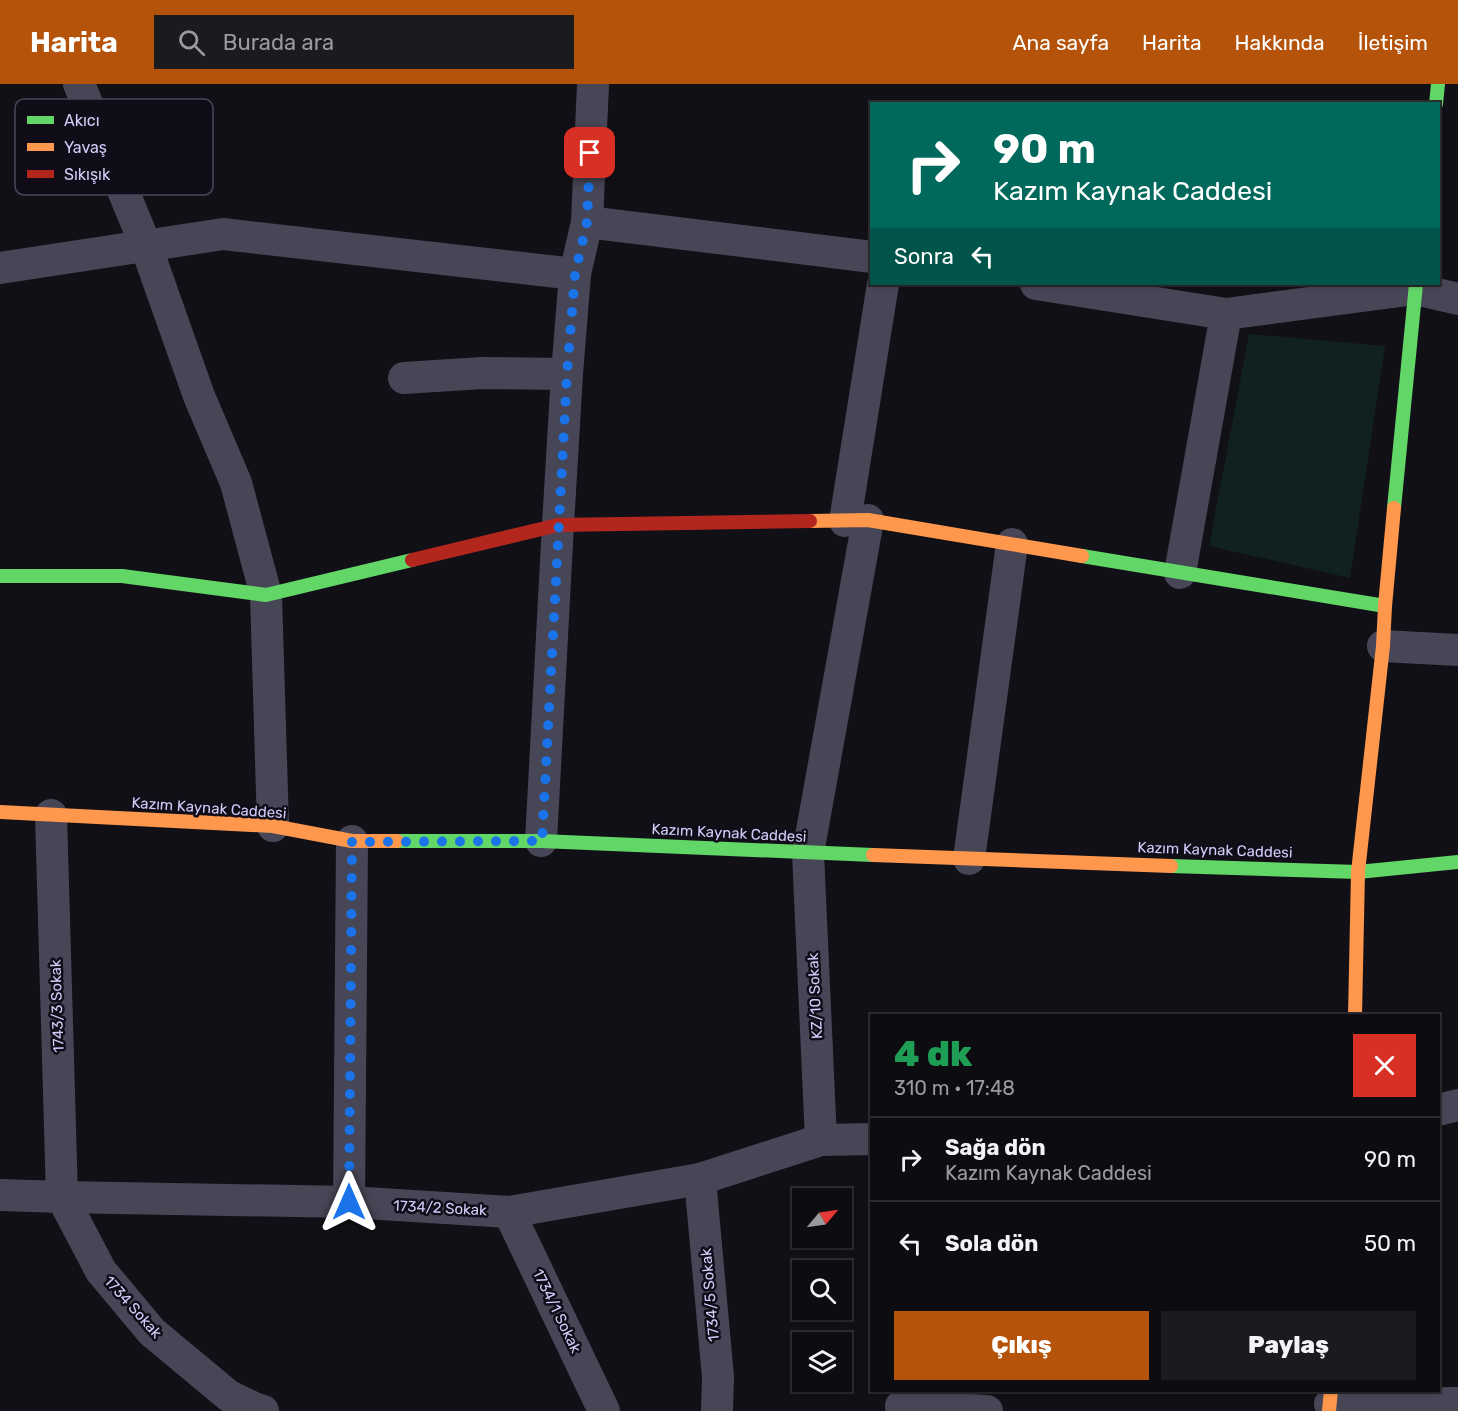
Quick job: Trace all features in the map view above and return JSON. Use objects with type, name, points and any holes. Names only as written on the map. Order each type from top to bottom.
[{"type":"street","points":[[79,84],[85,99]]},
{"type":"street","points":[[542,841],[567,374],[575,274],[587,222],[593,84]]},
{"type":"street","points":[[1436,102],[1438,84]]},
{"type":"street","points":[[125,195],[146,246],[200,396],[236,483],[266,595],[273,826]]},
{"type":"street","points":[[587,222],[870,257]]},
{"type":"street","points":[[0,268],[223,234],[575,274]]},
{"type":"street","name":"KZ/10 Sokak","points":[[821,1140],[808,853],[857,520],[883,285]]},
{"type":"street","points":[[1042,285],[1226,314],[1415,286],[1458,298]]},
{"type":"street","points":[[1355,1014],[1358,872],[1383,646],[1415,286]]},
{"type":"street","points":[[1180,573],[1226,314]]},
{"type":"street","points":[[404,378],[482,373],[567,374]]},
{"type":"street","points":[[0,576],[122,576],[266,595],[558,525],[857,520],[1385,606]]},
{"type":"street","points":[[969,859],[1012,544]]},
{"type":"street","points":[[1383,646],[1458,650]]},
{"type":"street","name":"Kazım Kaynak Caddesi","points":[[0,812],[273,826],[352,842],[542,841],[808,853],[1358,872],[1458,862]]},
{"type":"street","name":"1743/3 Sokak","points":[[51,815],[62,1197]]},
{"type":"street","points":[[349,1202],[352,842]]},
{"type":"street","points":[[1440,1110],[1458,1105]]},
{"type":"street","name":"1734/2 Sokak","points":[[0,1195],[349,1202],[509,1212],[700,1179],[821,1140],[870,1139]]},
{"type":"street","name":"1734/5 Sokak","points":[[700,1179],[718,1377],[717,1411]]},
{"type":"street","name":"1734 Sokak","points":[[62,1197],[101,1271],[152,1332],[229,1396],[255,1410]]},
{"type":"street","name":"1734/1 Sokak","points":[[509,1212],[604,1411]]},
{"type":"street","points":[[902,1402],[987,1411]]},
{"type":"street","points":[[1330,1402],[1458,1403]]},
{"type":"shaded area","points":[[1249,334],[1385,346],[1350,578],[1209,546]]},
{"type":"traffic: fast","points":[[1436,102],[1438,84]]},
{"type":"traffic: fast","points":[[1394,508],[1416,285]]},
{"type":"traffic: fast","points":[[1082,556],[1385,606]]},
{"type":"traffic: fast","points":[[0,576],[122,576],[266,595],[412,560]]},
{"type":"traffic: fast","points":[[397,841],[541,841],[873,855]]},
{"type":"traffic: fast","points":[[1171,866],[1358,872],[1458,862]]},
{"type":"traffic: slow","points":[[1355,1014],[1358,872],[1383,646],[1394,508]]},
{"type":"traffic: slow","points":[[810,521],[868,520],[1082,556]]},
{"type":"traffic: slow","points":[[0,812],[273,826],[352,841],[397,841]]},
{"type":"traffic: slow","points":[[873,855],[1171,866]]},
{"type":"traffic: slow","points":[[1329,1411],[1331,1392]]},
{"type":"traffic: jam","points":[[412,560],[558,525],[810,521]]},
{"type":"route","points":[[349,1202],[352,842],[542,841],[567,374],[575,274],[587,222],[590,153]]}]
